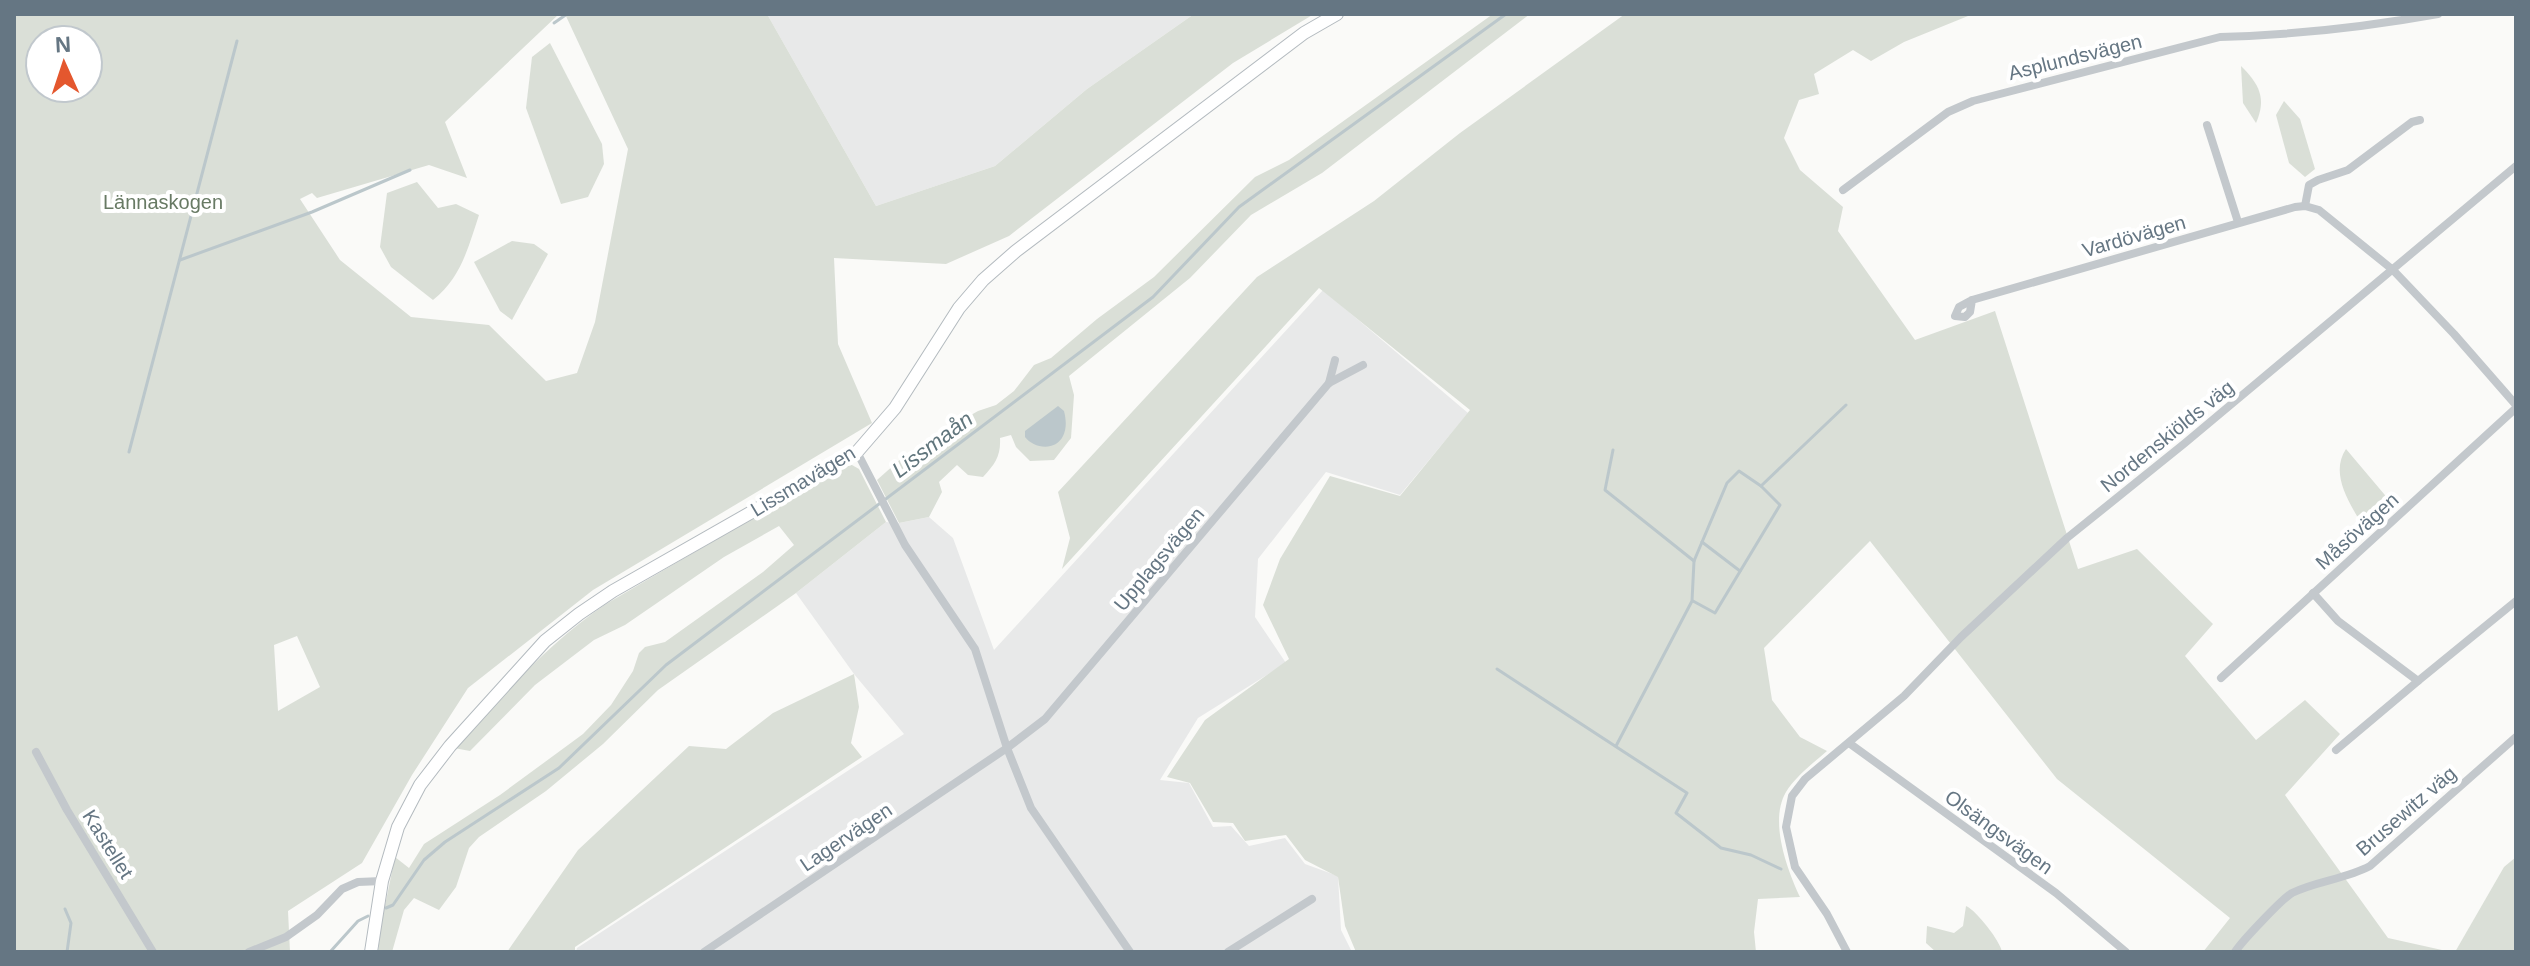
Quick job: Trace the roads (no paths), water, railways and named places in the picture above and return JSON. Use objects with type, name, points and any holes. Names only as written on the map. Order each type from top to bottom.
[{"type":"street","name":"Lissmavägen","points":[[371,952],[382,881],[398,827],[420,785],[450,746],[545,641],[613,591],[857,452],[895,408],[959,308],[983,280],[1016,251],[1304,33],[1337,14]]},
{"type":"street","name":"Asplundsvägen","points":[[1843,190],[1948,112],[1973,101],[2220,37],[2384,24],[2438,14]]},
{"type":"street","points":[[2420,120],[2412,122],[2348,170],[2309,185],[2305,206],[2319,210],[2393,270],[2454,334],[2516,407]]},
{"type":"street","points":[[2207,125],[2238,222]]},
{"type":"street","name":"Nordenskiölds väg","points":[[1847,952],[1827,914],[1795,867],[1786,827],[1792,796],[1805,779],[1904,696],[1961,637],[2067,538],[2516,166]]},
{"type":"street","name":"Vardövägen","points":[[1972,300],[2238,222],[2305,206]]},
{"type":"street","points":[[1329,383],[1335,360]]},
{"type":"street","points":[[1329,383],[1363,365]]},
{"type":"street","name":"Upplagsvägen","points":[[1007,748],[1045,719],[1329,383]]},
{"type":"street","name":"Måsövägen","points":[[2221,678],[2516,407]]},
{"type":"street","points":[[857,452],[905,545],[975,649],[1007,748],[1031,808],[1130,952]]},
{"type":"street","points":[[2313,593],[2338,621],[2418,681]]},
{"type":"street","points":[[2336,750],[2516,601]]},
{"type":"street","name":"Brusewitz väg","points":[[2235,952],[2291,894],[2370,866],[2516,737]]},
{"type":"street","name":"Olsängsvägen","points":[[1849,743],[2056,893],[2126,952]]},
{"type":"street","name":"Lagervägen","points":[[704,952],[1007,748]]},
{"type":"street","name":"Kastellet","points":[[36,752],[67,810],[153,952]]},
{"type":"street","points":[[249,952],[286,937],[317,915],[342,889],[358,882],[382,881]]},
{"type":"street","points":[[1228,952],[1312,899]]},
{"type":"waterway","points":[[554,23],[567,14]]},
{"type":"waterway","name":"Lissmaån","points":[[386,908],[393,905],[424,860],[445,842],[559,768],[666,665],[1153,297],[1239,207],[1506,14]]},
{"type":"waterway","points":[[129,452],[237,41]]},
{"type":"waterway","points":[[180,260],[312,212],[410,170]]},
{"type":"waterway","points":[[1693,601],[1715,613],[1780,505],[1761,486],[1846,405]]},
{"type":"waterway","points":[[1613,450],[1605,490],[1694,561]]},
{"type":"waterway","points":[[1616,746],[1692,601],[1694,561],[1727,483],[1739,471],[1761,486]]},
{"type":"waterway","points":[[1702,542],[1740,571]]},
{"type":"waterway","points":[[1497,669],[1687,793],[1676,813],[1721,848],[1751,855],[1781,869]]},
{"type":"waterway","points":[[65,909],[71,923],[67,952]]},
{"type":"waterway","name":"Lissmaån","points":[[330,952],[358,921],[368,916]]},
{"type":"park label","name":"Lännaskogen","points":[[163,202]]}]
